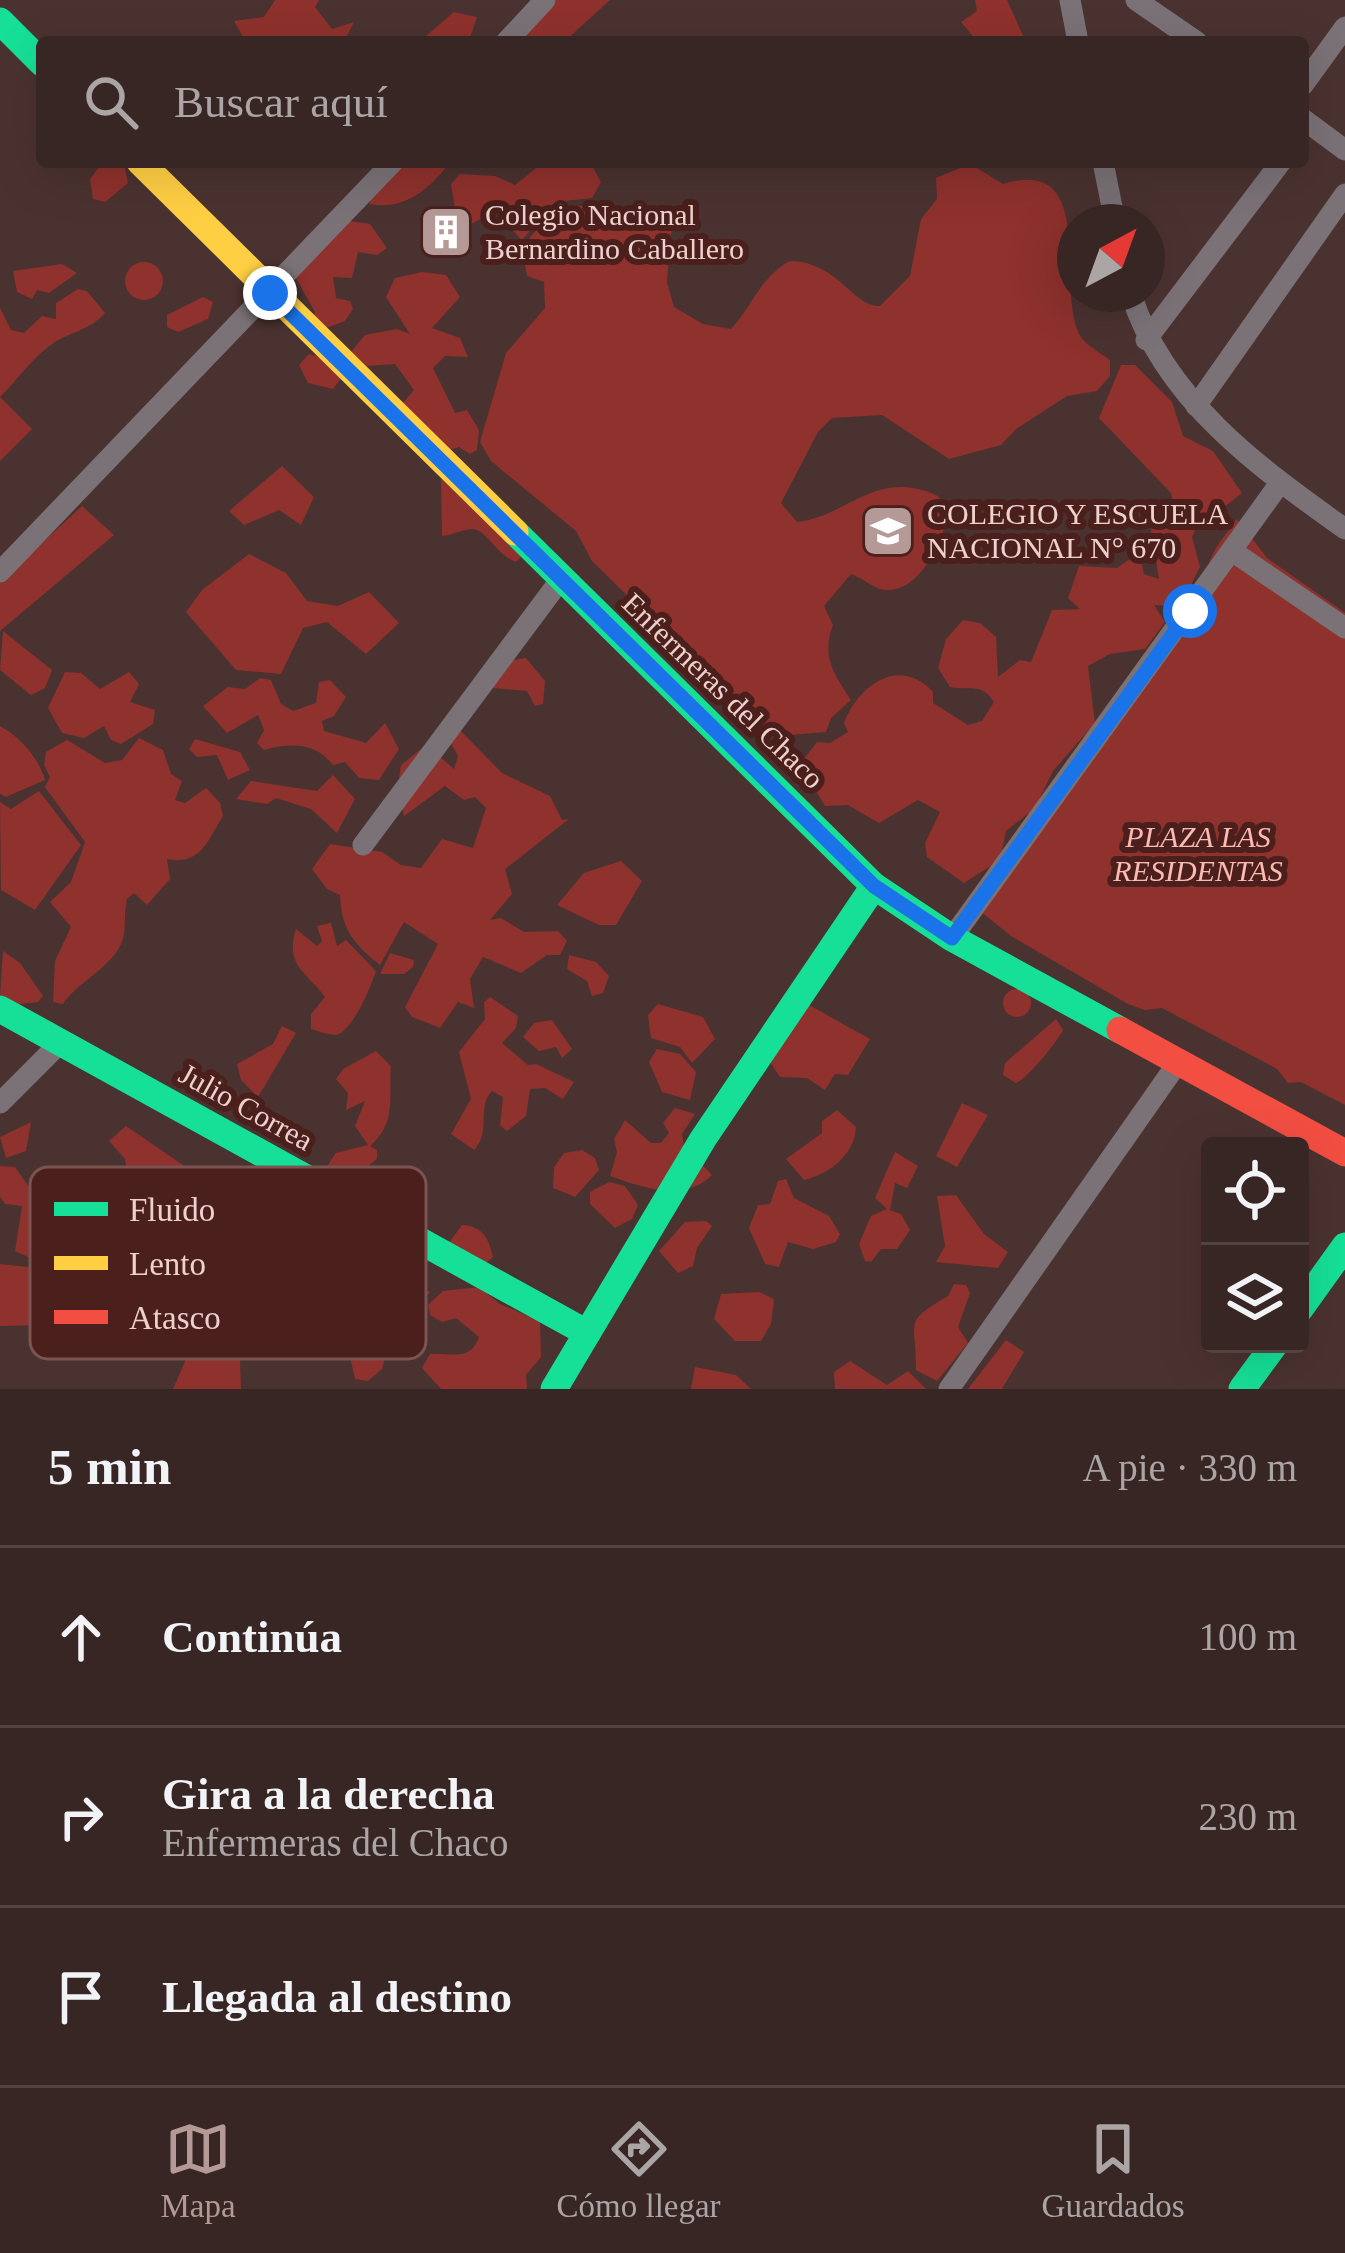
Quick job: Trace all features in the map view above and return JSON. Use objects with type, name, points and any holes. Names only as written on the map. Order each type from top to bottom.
[{"type":"main road","points":[[0,21],[36,57]]},
{"type":"main road","name":"Enfermeras del Chaco","points":[[146,168],[874,886],[952,938],[1345,1153]]},
{"type":"main road","points":[[554,1389],[703,1139],[874,886]]},
{"type":"main road","name":"Julio Correa","points":[[0,1009],[285,1167]]},
{"type":"main road","name":"Julio Correa","points":[[426,1245],[587,1334]]},
{"type":"main road","points":[[1309,1297],[1345,1246]]},
{"type":"main road","points":[[1242,1389],[1268,1353]]},
{"type":"street","points":[[512,36],[545,0]]},
{"type":"street","points":[[1070,0],[1077,36]]},
{"type":"street","points":[[1136,0],[1188,36]]},
{"type":"street","points":[[1309,77],[1345,27]]},
{"type":"street","points":[[1309,128],[1345,150]]},
{"type":"street","points":[[0,572],[387,168]]},
{"type":"street","points":[[1103,168],[1111,204]]},
{"type":"street","points":[[1146,340],[1276,168]]},
{"type":"street","points":[[1196,406],[1345,194]]},
{"type":"street","points":[[1137,312],[1146,340],[1196,406],[1280,483],[1345,529]]},
{"type":"street","points":[[952,938],[1235,553],[1280,483]]},
{"type":"street","points":[[1235,553],[1345,628]]},
{"type":"street","points":[[363,845],[561,579]]},
{"type":"street","points":[[0,1103],[60,1043]]},
{"type":"street","points":[[949,1389],[1179,1061]]},
{"type":"green space","points":[[275,0],[319,0],[315,7],[332,29],[354,22],[347,36],[243,36],[234,21],[264,17]]},
{"type":"green space","points":[[534,0],[610,0],[571,36],[519,36]]},
{"type":"green space","points":[[975,0],[1007,0],[1023,36],[973,36],[961,22],[977,11]]},
{"type":"green space","points":[[454,12],[477,17],[471,36],[426,36]]},
{"type":"green space","points":[[98,168],[125,168],[128,183],[105,202],[93,199],[90,179]]},
{"type":"green space","points":[[385,168],[445,168],[405,201],[369,204]]},
{"type":"green space","points":[[536,168],[593,168],[601,182],[592,198],[555,202],[522,240],[512,230],[512,210],[504,207],[471,224],[457,221],[451,184],[460,174],[495,176],[515,185]]},
{"type":"green space","points":[[960,168],[977,168],[1003,184],[1033,180],[1053,189],[1061,204],[1057,204],[1057,312],[1074,312],[1083,340],[1110,360],[1110,376],[1097,391],[1067,396],[1016,429],[1001,445],[949,459],[882,415],[832,418],[818,432],[781,503],[797,522],[897,487],[938,496],[949,512],[936,549],[909,583],[885,590],[851,574],[824,606],[833,625],[828,646],[831,664],[851,700],[831,718],[826,732],[764,737],[688,676],[640,608],[592,561],[576,531],[491,461],[480,442],[506,353],[545,308],[544,282],[527,276],[522,247],[557,205],[625,208],[672,222],[667,282],[674,307],[703,324],[731,329],[764,284],[790,261],[820,268],[862,300],[880,306],[910,276],[921,219],[937,199],[936,178]]},
{"type":"green space","points":[[350,221],[370,224],[387,248],[377,255],[358,252],[352,278],[333,277],[336,298],[350,301],[353,309],[345,321],[326,328],[312,322],[315,312],[293,273]]},
{"type":"green space","points":[[144,262],[158,267],[163,281],[158,295],[144,300],[130,295],[125,281],[130,267]]},
{"type":"green space","points":[[62,264],[77,273],[49,293],[37,290],[32,299],[17,292],[13,271]]},
{"type":"green space","points":[[422,272],[446,275],[460,297],[432,328],[460,338],[468,357],[445,356],[433,368],[455,413],[467,410],[479,430],[477,450],[470,454],[459,447],[443,452],[402,404],[414,390],[395,364],[367,366],[351,352],[365,335],[397,329],[410,334],[386,297],[395,278]]},
{"type":"green space","points":[[78,289],[87,291],[105,313],[47,348],[0,397],[0,308],[11,330],[24,333],[42,316],[56,319],[56,303]]},
{"type":"green space","points":[[203,297],[213,302],[208,319],[178,332],[167,327],[167,315]]},
{"type":"green space","points":[[309,354],[322,357],[342,377],[333,389],[308,383],[299,365]]},
{"type":"green space","name":"PLAZA LAS RESIDENTAS","points":[[1121,365],[1135,365],[1172,402],[1183,436],[1213,451],[1242,493],[1195,530],[1192,537],[1200,567],[1187,593],[1171,606],[1154,605],[1165,622],[1145,649],[1110,654],[1088,666],[1095,723],[1053,771],[1038,802],[1076,750],[1100,743],[1208,600],[1208,566],[1237,519],[1267,558],[1345,613],[1345,1105],[1301,1082],[1288,1083],[1277,1069],[1162,1008],[1145,1010],[1128,1004],[1011,936],[975,907],[985,882],[1021,834],[1034,809],[1006,831],[1000,860],[964,883],[927,857],[925,843],[940,812],[918,800],[879,823],[848,805],[825,806],[800,764],[817,742],[830,743],[848,732],[844,723],[859,697],[894,676],[920,681],[933,692],[933,703],[968,725],[982,721],[994,702],[980,690],[950,687],[938,668],[946,639],[963,620],[980,623],[996,637],[998,677],[1020,660],[1031,662],[1052,610],[1080,609],[1068,598],[1079,566],[1117,568],[1130,559],[1141,560],[1144,574],[1159,579],[1151,530],[1158,508],[1174,506],[1171,493],[1099,418]]},
{"type":"green space","points":[[0,397],[32,429],[0,461]]},
{"type":"green space","points":[[282,466],[314,497],[301,525],[279,510],[244,525],[229,511]]},
{"type":"green space","points":[[441,478],[522,556],[516,562],[476,530],[442,536]]},
{"type":"green space","points":[[82,506],[114,535],[0,631],[0,582]]},
{"type":"green space","points":[[249,554],[286,573],[307,601],[338,606],[369,592],[399,623],[366,654],[327,622],[303,628],[281,674],[236,670],[186,612],[202,590]]},
{"type":"green space","points":[[3,631],[52,670],[45,688],[31,695],[0,670]]},
{"type":"green space","points":[[526,658],[545,681],[543,704],[535,706],[527,691],[492,688],[506,661]]},
{"type":"green space","points":[[65,672],[81,673],[100,689],[129,672],[139,684],[130,702],[155,710],[153,724],[121,744],[111,740],[104,726],[84,738],[62,733],[48,708]]},
{"type":"green space","points":[[260,678],[271,680],[281,704],[293,711],[316,703],[319,682],[330,680],[346,697],[334,716],[322,721],[324,731],[366,743],[385,723],[399,749],[379,780],[359,778],[345,762],[333,765],[310,748],[264,750],[257,743],[264,730],[258,715],[227,733],[203,706],[228,687],[245,689]]},
{"type":"green space","points":[[0,726],[28,749],[45,780],[6,797],[0,794]]},
{"type":"green space","points":[[456,726],[502,773],[550,796],[562,820],[569,819],[505,869],[512,894],[490,920],[501,918],[524,932],[558,931],[567,941],[560,955],[547,955],[521,973],[483,957],[470,979],[474,1008],[458,1002],[440,1028],[412,1017],[405,1007],[438,944],[404,922],[380,965],[350,935],[340,895],[327,889],[312,869],[330,844],[382,852],[401,865],[421,868],[442,839],[473,848],[486,808],[475,797],[464,800],[445,786],[404,816],[398,786],[401,765],[426,745],[454,769],[458,756],[447,736]]},
{"type":"green space","points":[[139,738],[163,750],[171,774],[182,781],[175,800],[185,803],[206,788],[220,803],[223,816],[196,855],[167,859],[170,879],[147,905],[134,893],[127,899],[118,949],[63,1004],[53,1002],[55,961],[71,927],[50,902],[71,882],[85,842],[45,787],[50,777],[44,765],[46,752],[67,740],[105,763],[122,760]]},
{"type":"green space","points":[[195,739],[240,752],[250,770],[228,780],[217,755],[197,757],[189,749]]},
{"type":"green space","points":[[333,775],[355,799],[337,833],[311,809],[276,798],[267,804],[236,799],[251,781],[317,791]]},
{"type":"green space","points":[[39,791],[81,845],[35,910],[1,890],[0,802],[11,809]]},
{"type":"green space","points":[[621,861],[642,881],[616,925],[599,925],[557,905],[584,873]]},
{"type":"green space","points":[[331,923],[337,946],[346,940],[376,971],[352,1021],[334,1035],[311,1029],[311,1014],[325,997],[293,952],[296,929],[317,946],[322,941],[317,926]]},
{"type":"green space","points":[[3,951],[20,963],[43,996],[38,1002],[13,1005],[0,997]]},
{"type":"green space","points":[[390,953],[414,960],[413,967],[404,974],[380,974]]},
{"type":"green space","points":[[569,955],[596,962],[609,976],[603,993],[592,996],[587,981],[567,969]]},
{"type":"green space","points":[[1017,989],[1027,993],[1031,1003],[1027,1013],[1017,1017],[1007,1013],[1003,1003],[1007,993]]},
{"type":"green space","points":[[490,997],[518,1016],[516,1028],[502,1043],[528,1065],[536,1064],[574,1082],[563,1099],[545,1088],[530,1089],[526,1116],[507,1131],[500,1125],[503,1097],[492,1091],[474,1150],[451,1134],[471,1099],[459,1052],[485,1019],[484,1002]]},
{"type":"green space","points":[[800,1000],[870,1039],[848,1075],[835,1074],[825,1090],[807,1078],[780,1077],[768,1059]]},
{"type":"green space","points":[[658,1004],[703,1017],[715,1039],[692,1063],[680,1047],[651,1038],[648,1015]]},
{"type":"green space","points":[[1056,1019],[1063,1030],[1034,1068],[1016,1083],[1003,1075],[1005,1063]]},
{"type":"green space","points":[[552,1020],[572,1049],[562,1058],[556,1047],[539,1051],[523,1037],[534,1023]]},
{"type":"green space","points":[[282,1026],[296,1033],[258,1097],[241,1080],[237,1064],[273,1044]]},
{"type":"green space","points":[[657,1049],[680,1054],[696,1072],[690,1100],[662,1092],[649,1062]]},
{"type":"green space","points":[[376,1051],[391,1066],[390,1108],[385,1127],[370,1146],[377,1150],[377,1159],[367,1167],[327,1166],[336,1153],[368,1145],[355,1126],[365,1101],[346,1110],[348,1093],[336,1079],[343,1069]]},
{"type":"green space","points":[[962,1103],[988,1115],[957,1167],[936,1156]]},
{"type":"green space","points":[[675,1108],[695,1114],[682,1134],[684,1146],[712,1175],[677,1190],[610,1176],[617,1152],[614,1139],[625,1120],[651,1143],[661,1143],[669,1133],[663,1123]]},
{"type":"green space","points":[[837,1110],[856,1127],[851,1146],[832,1168],[804,1180],[786,1159],[822,1133],[822,1121]]},
{"type":"green space","points":[[31,1122],[26,1151],[6,1158],[0,1137]]},
{"type":"green space","points":[[126,1126],[186,1167],[126,1167],[109,1141]]},
{"type":"green space","points":[[582,1150],[595,1158],[599,1170],[575,1197],[553,1188],[554,1167],[564,1153]]},
{"type":"green space","points":[[895,1152],[918,1166],[907,1188],[895,1183],[890,1210],[901,1214],[910,1230],[897,1249],[881,1249],[871,1262],[865,1261],[859,1244],[871,1216],[887,1209],[875,1198]]},
{"type":"green space","points":[[0,1166],[15,1167],[30,1188],[30,1258],[15,1251],[22,1206],[5,1204],[0,1197]]},
{"type":"green space","points":[[786,1179],[794,1198],[829,1216],[840,1234],[836,1242],[813,1249],[788,1242],[779,1267],[765,1264],[749,1228],[758,1205],[770,1204],[778,1181]]},
{"type":"green space","points":[[609,1182],[625,1186],[638,1205],[632,1219],[615,1228],[590,1204],[590,1192]]},
{"type":"green space","points":[[956,1195],[984,1234],[1008,1252],[998,1268],[936,1262],[945,1246],[937,1196]]},
{"type":"green space","points":[[706,1221],[712,1226],[697,1248],[693,1266],[678,1273],[659,1251],[685,1222]]},
{"type":"green space","points":[[462,1225],[480,1231],[491,1250],[493,1257],[477,1271],[448,1244]]},
{"type":"green space","points":[[0,1264],[28,1267],[30,1325],[0,1326]]},
{"type":"green space","points":[[954,1284],[966,1285],[970,1293],[958,1327],[968,1343],[937,1381],[916,1370],[915,1324],[923,1312],[948,1296]]},
{"type":"green space","points":[[479,1287],[500,1304],[540,1321],[541,1357],[526,1375],[527,1389],[441,1389],[422,1368],[430,1354],[466,1353],[479,1337],[456,1318],[442,1322],[430,1315],[428,1305],[443,1291]]},
{"type":"green space","points":[[759,1292],[774,1299],[771,1324],[761,1341],[735,1341],[714,1319],[721,1294]]},
{"type":"green space","points":[[1006,1340],[1024,1352],[1002,1389],[968,1389]]},
{"type":"green space","points":[[186,1359],[241,1359],[241,1389],[173,1389]]},
{"type":"green space","points":[[350,1359],[384,1359],[382,1369],[368,1381],[355,1379]]},
{"type":"green space","points":[[850,1361],[887,1385],[908,1371],[926,1389],[835,1389],[834,1372]]},
{"type":"green space","points":[[695,1367],[736,1375],[751,1389],[691,1389]]},
{"type":"traffic: fast","points":[[0,21],[36,57]]},
{"type":"traffic: fast","points":[[515,532],[874,886],[952,938],[1120,1030]]},
{"type":"traffic: fast","points":[[554,1389],[703,1139],[874,886]]},
{"type":"traffic: fast","points":[[0,1009],[286,1167]]},
{"type":"traffic: fast","points":[[426,1244],[587,1333]]},
{"type":"traffic: fast","points":[[1309,1296],[1345,1246]]},
{"type":"traffic: fast","points":[[1242,1389],[1268,1353]]},
{"type":"traffic: slow","points":[[146,168],[515,532]]},
{"type":"traffic: jam","points":[[1120,1030],[1345,1153]]},
{"type":"place","name":"Colegio Nacional Bernardino Caballero","points":[[446,232]]},
{"type":"place","name":"COLEGIO Y ESCUELA NACIONAL N° 670","points":[[888,531]]},
{"type":"route","points":[[270,293],[874,886],[952,938],[1190,611]]}]
